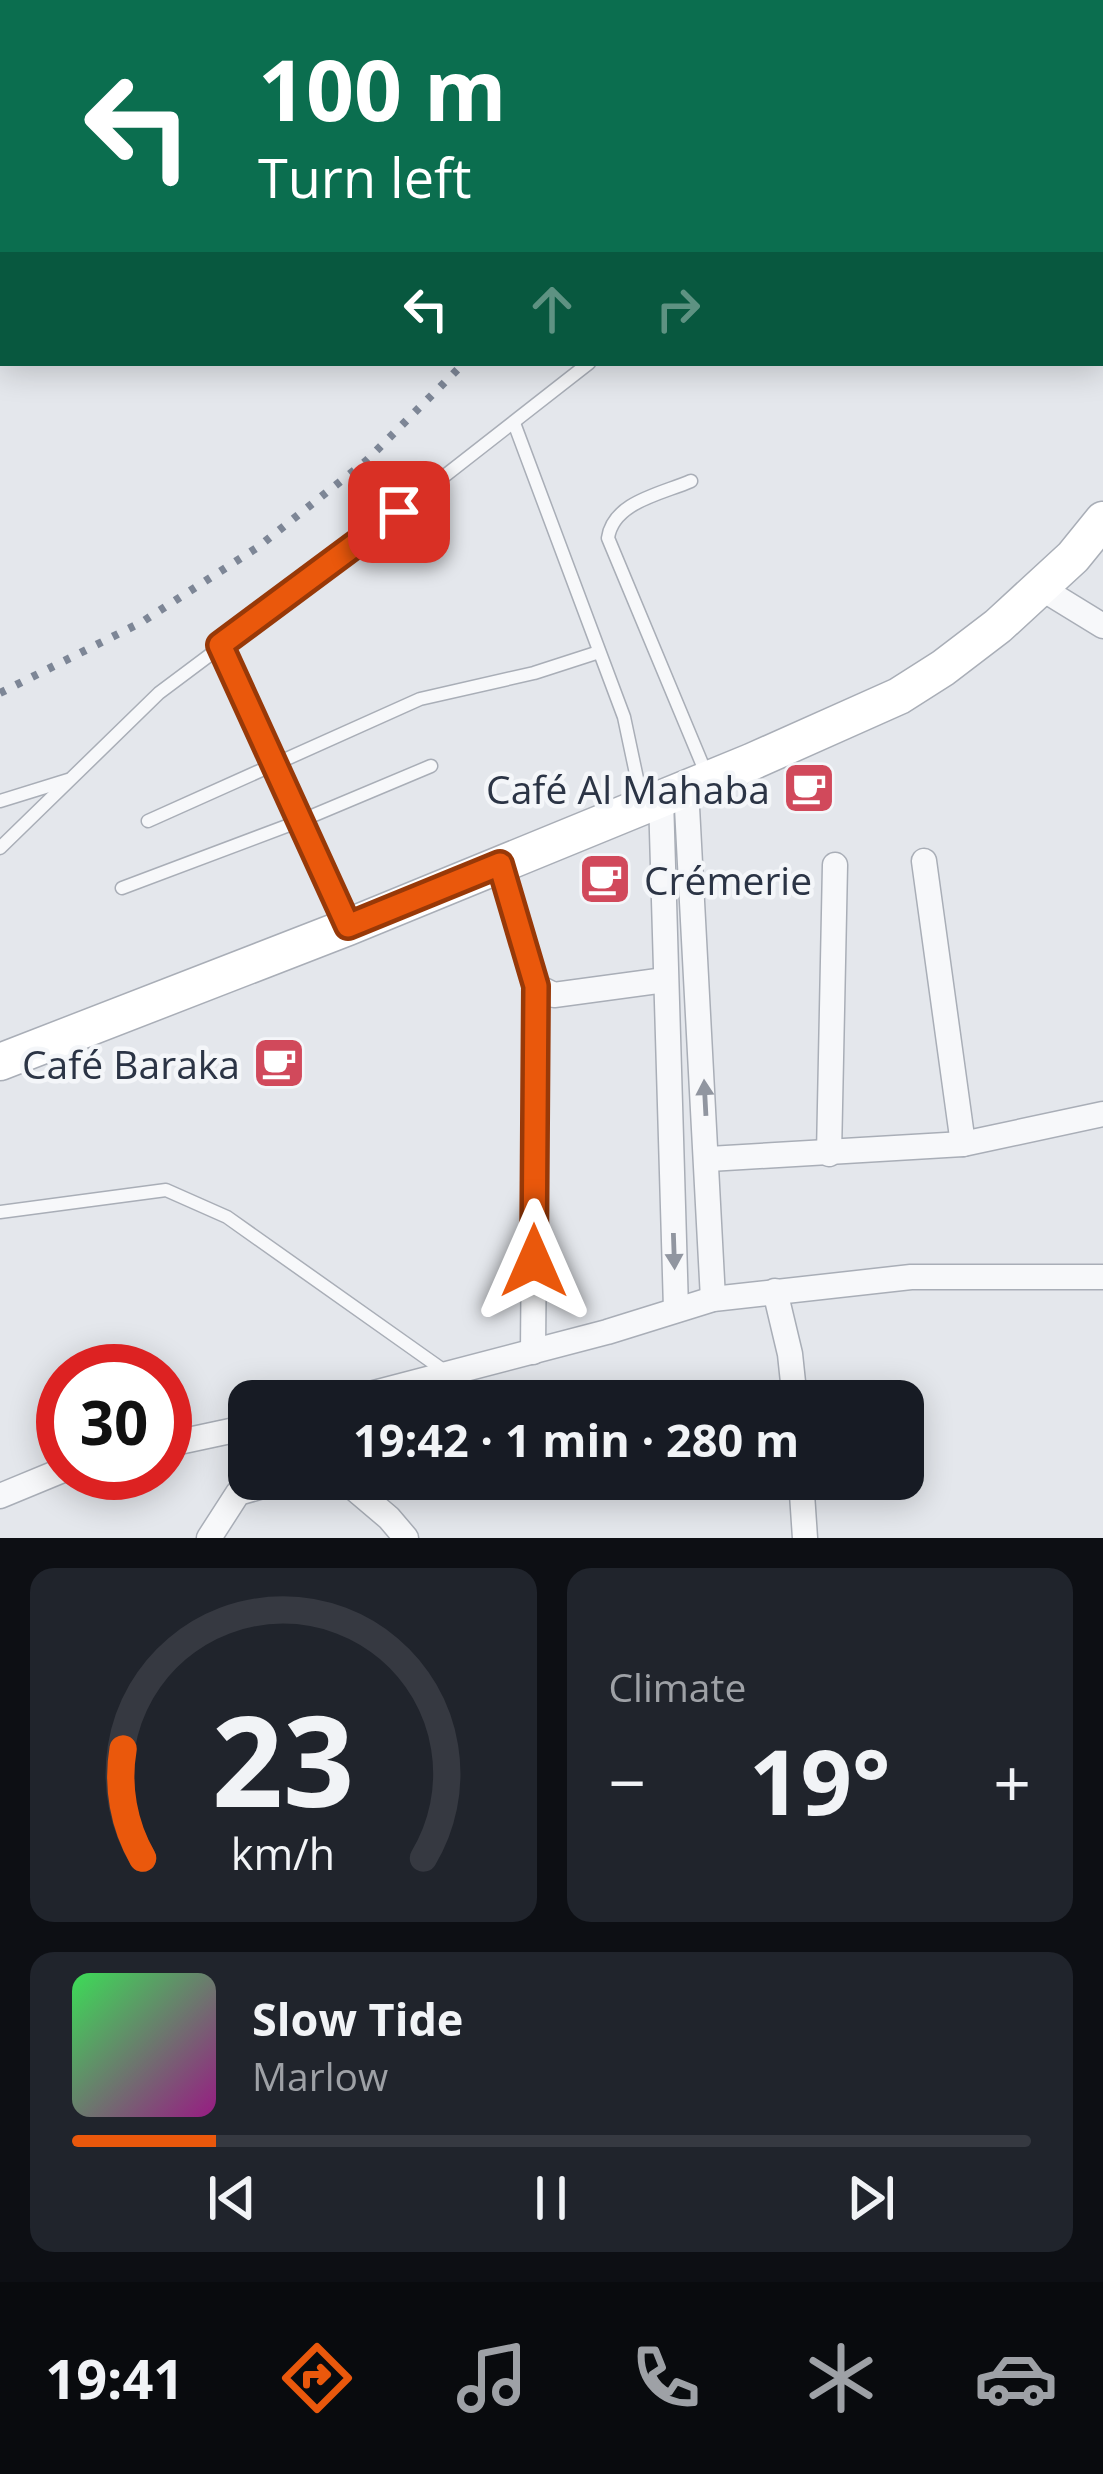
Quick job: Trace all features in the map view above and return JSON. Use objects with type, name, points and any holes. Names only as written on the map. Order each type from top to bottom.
[{"type":"street","points":[[0,1062],[348,926],[898,696],[944,668],[1041,588],[1103,520]]},
{"type":"street","points":[[1041,588],[1103,626]]},
{"type":"street","points":[[674,793],[664,980],[676,1309]]},
{"type":"street","points":[[674,793],[709,1159],[713,1299]]},
{"type":"street","points":[[924,861],[963,1144]]},
{"type":"street","points":[[500,864],[536,986],[533,1352]]},
{"type":"street","points":[[830,1154],[836,865]]},
{"type":"street","points":[[536,986],[554,995],[664,980]]},
{"type":"street","points":[[709,1159],[963,1144],[1103,1114]]},
{"type":"street","points":[[419,1380],[713,1299],[911,1277],[1103,1277]]},
{"type":"street","points":[[775,1291],[793,1380]]},
{"type":"street","points":[[192,1439],[228,1431]]},
{"type":"street","points":[[0,1496],[36,1481]]},
{"type":"street","points":[[209,1538],[233,1500]]},
{"type":"street","points":[[368,1500],[406,1538]]},
{"type":"street","points":[[802,1500],[805,1538]]},
{"type":"lane","points":[[0,848],[126,722],[585,366]]},
{"type":"lane","points":[[514,423],[624,718],[674,793]]},
{"type":"lane","points":[[674,793],[608,538],[611,521],[621,511],[691,481]]},
{"type":"lane","points":[[220,645],[348,926]]},
{"type":"lane","points":[[148,821],[420,699],[518,677],[599,652]]},
{"type":"lane","points":[[122,888],[431,766]]},
{"type":"lane","points":[[0,801],[71,779]]},
{"type":"lane","points":[[0,1212],[166,1190],[227,1217],[448,1372]]},
{"type":"railway","points":[[0,693],[142,622],[258,547],[366,461],[461,366]]},
{"type":"place","name":"Café Al Mahaba","points":[[809,788]]},
{"type":"place","name":"Crémerie","points":[[605,879]]},
{"type":"place","name":"Café Baraka","points":[[279,1063]]},
{"type":"route","points":[[399,512],[220,645],[348,926],[500,864],[536,986],[534,1261]]}]
